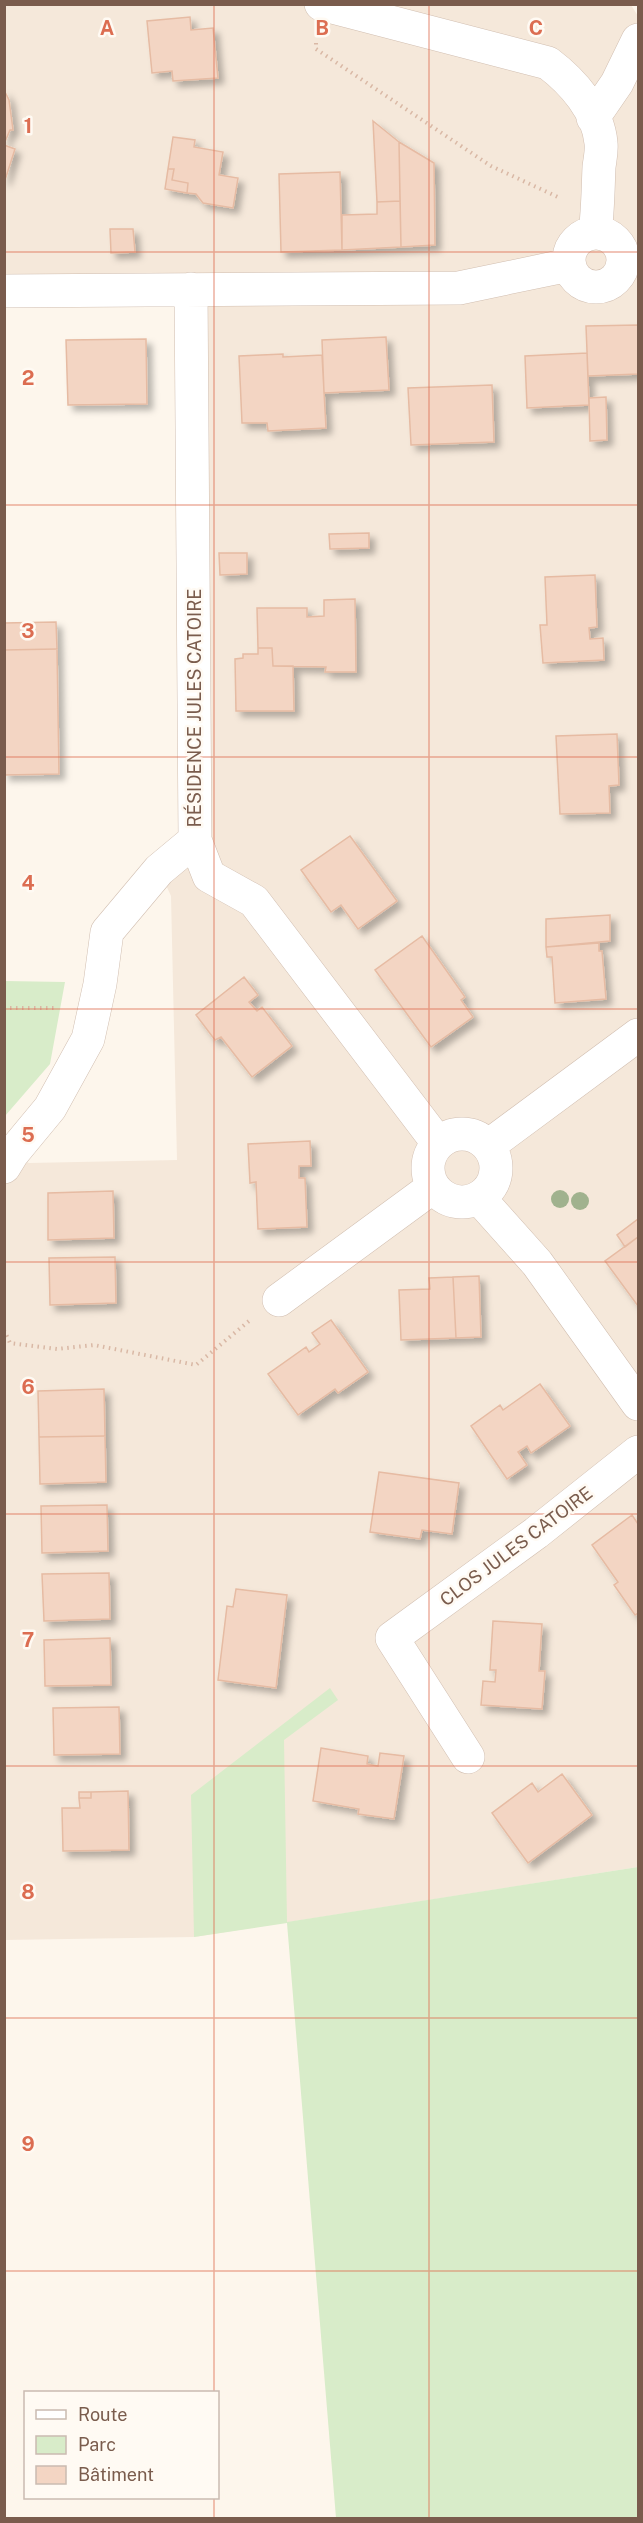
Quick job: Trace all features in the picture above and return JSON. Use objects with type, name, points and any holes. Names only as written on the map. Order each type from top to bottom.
[{"type":"street","points":[[321,4],[548,63],[568,79],[593,118],[601,143],[597,218],[604,234],[617,243],[630,269],[602,286],[594,287],[575,278],[569,265],[570,249],[597,218]]},
{"type":"street","points":[[593,118],[617,83],[639,40]]},
{"type":"street","points":[[4,291],[459,288],[569,265]]},
{"type":"street","name":"RÉSIDENCE JULES CATOIRE","points":[[191,289],[195,840],[209,876],[254,901],[438,1143]]},
{"type":"street","points":[[4,1167],[50,1108],[88,1039],[107,932],[159,870],[195,840]]},
{"type":"street","points":[[488,1146],[639,1035]]},
{"type":"street","points":[[470,1134],[480,1138],[488,1146],[494,1155],[496,1174],[487,1192],[478,1198],[459,1203],[449,1200],[433,1187],[428,1176],[427,1164],[438,1143],[447,1137],[470,1134]]},
{"type":"street","points":[[279,1300],[433,1187]]},
{"type":"street","points":[[478,1198],[537,1263],[639,1404]]},
{"type":"street","name":"CLOS JULES CATOIRE","points":[[468,1757],[392,1638],[536,1533],[639,1452]]},
{"type":"path","points":[[316,49],[491,166],[597,218]]},
{"type":"path","points":[[4,1008],[95,1007]]},
{"type":"path","points":[[4,1330],[10,1343],[57,1349],[94,1345],[196,1365],[279,1300]]},
{"type":"shaded area","points":[[5,5],[631,5],[638,16],[638,1867],[194,1937],[5,1940],[5,1154],[12,1154],[29,1163],[177,1160],[171,896],[159,870],[195,839],[191,290],[5,291]]},
{"type":"green space","points":[[5,981],[65,982],[50,1064],[5,1116]]},
{"type":"green space","points":[[330,1688],[338,1700],[284,1740],[287,1922],[638,1867],[638,2518],[336,2518],[287,1923],[194,1937],[191,1795]]},
{"type":"building","points":[[190,17],[191,30],[213,28],[218,78],[173,81],[172,71],[152,73],[147,21]]},
{"type":"building","points":[[4,90],[9,100],[13,130],[10,130],[4,144]]},
{"type":"building","points":[[373,121],[399,142],[400,201],[377,202]]},
{"type":"building","points":[[173,137],[195,140],[194,147],[223,152],[219,175],[238,178],[233,208],[203,203],[196,194],[187,193],[188,183],[172,180],[174,169],[168,169]]},
{"type":"building","points":[[399,142],[434,163],[435,245],[401,247]]},
{"type":"building","points":[[4,145],[15,149],[5,180],[4,180]]},
{"type":"building","points":[[168,169],[174,169],[172,180],[188,183],[187,193],[165,189]]},
{"type":"building","points":[[340,172],[342,250],[281,252],[279,174]]},
{"type":"building","points":[[400,201],[401,247],[342,250],[342,215],[377,214],[377,202]]},
{"type":"building","points":[[110,229],[133,229],[135,252],[111,253]]},
{"type":"building","points":[[638,325],[638,374],[588,376],[586,326]]},
{"type":"building","points":[[386,337],[389,390],[324,393],[322,340]]},
{"type":"building","points":[[146,339],[147,404],[68,405],[66,340]]},
{"type":"building","points":[[587,353],[589,405],[527,408],[525,356]]},
{"type":"building","points":[[283,354],[283,357],[322,355],[326,428],[268,431],[267,423],[242,423],[239,356]]},
{"type":"building","points":[[492,385],[494,442],[411,445],[408,388]]},
{"type":"building","points":[[606,397],[607,440],[590,441],[589,398]]},
{"type":"building","points":[[369,533],[369,548],[330,549],[329,534]]},
{"type":"building","points":[[219,553],[247,553],[247,574],[220,575]]},
{"type":"building","points":[[595,575],[597,627],[589,628],[590,639],[603,638],[604,660],[543,663],[540,625],[547,625],[545,577]]},
{"type":"building","points":[[355,599],[356,672],[325,672],[326,667],[273,666],[272,648],[258,648],[257,608],[307,608],[307,617],[324,616],[324,600]]},
{"type":"building","points":[[56,622],[57,649],[4,650],[4,623]]},
{"type":"building","points":[[258,648],[272,648],[273,666],[293,666],[294,711],[236,711],[235,659],[243,658],[243,654],[258,654]]},
{"type":"building","points":[[57,649],[59,774],[4,775],[4,650]]},
{"type":"building","points":[[617,734],[619,785],[609,786],[610,813],[560,814],[556,736]]},
{"type":"building","points":[[350,836],[397,901],[358,929],[341,905],[331,912],[301,870]]},
{"type":"building","points":[[610,915],[610,941],[546,947],[546,919]]},
{"type":"building","points":[[422,936],[465,997],[461,1000],[473,1017],[431,1047],[375,970]]},
{"type":"building","points":[[599,943],[599,951],[602,951],[606,999],[555,1003],[552,957],[547,957],[546,947]]},
{"type":"building","points":[[244,977],[258,995],[249,1002],[257,1011],[262,1007],[292,1046],[252,1077],[221,1037],[215,1040],[196,1015]]},
{"type":"building","points":[[310,1141],[311,1166],[299,1166],[299,1178],[305,1178],[307,1227],[258,1229],[256,1182],[250,1183],[248,1144]]},
{"type":"building","points":[[113,1191],[114,1238],[48,1240],[48,1193]]},
{"type":"building","points":[[638,1219],[638,1237],[625,1247],[617,1235]]},
{"type":"building","points":[[638,1237],[638,1306],[605,1261]]},
{"type":"building","points":[[115,1257],[116,1303],[50,1305],[49,1258]]},
{"type":"building","points":[[479,1276],[481,1337],[456,1338],[453,1277]]},
{"type":"building","points":[[453,1277],[456,1338],[401,1340],[399,1290],[430,1289],[429,1278]]},
{"type":"building","points":[[331,1320],[368,1372],[338,1393],[335,1389],[298,1415],[268,1374],[306,1347],[309,1352],[320,1344],[312,1333]]},
{"type":"building","points":[[540,1384],[570,1426],[531,1453],[527,1446],[518,1452],[527,1465],[507,1479],[471,1426],[500,1405],[503,1410]]},
{"type":"building","points":[[104,1389],[105,1436],[39,1437],[38,1391]]},
{"type":"building","points":[[105,1436],[106,1482],[40,1484],[39,1437]]},
{"type":"building","points":[[379,1472],[459,1483],[452,1534],[422,1530],[420,1539],[370,1532]]},
{"type":"building","points":[[107,1505],[108,1551],[42,1553],[41,1506]]},
{"type":"building","points":[[632,1515],[638,1524],[638,1613],[635,1615],[614,1585],[618,1582],[592,1545]]},
{"type":"building","points":[[109,1573],[110,1619],[44,1621],[42,1574]]},
{"type":"building","points":[[236,1589],[287,1595],[276,1688],[218,1680],[227,1606],[233,1607]]},
{"type":"building","points":[[493,1621],[542,1624],[539,1671],[545,1671],[542,1709],[481,1705],[483,1681],[495,1682],[496,1670],[490,1670]]},
{"type":"building","points":[[110,1638],[111,1685],[45,1686],[44,1640]]},
{"type":"building","points":[[119,1707],[120,1754],[54,1755],[53,1708]]},
{"type":"building","points":[[321,1748],[368,1756],[367,1764],[378,1766],[380,1753],[404,1756],[394,1819],[358,1814],[359,1809],[313,1801]]},
{"type":"building","points":[[562,1774],[592,1815],[528,1863],[492,1813],[532,1783],[538,1792]]},
{"type":"building","points":[[128,1791],[129,1850],[63,1851],[62,1808],[80,1808],[79,1798],[91,1798],[91,1792]]},
{"type":"building","points":[[79,1792],[91,1792],[91,1798],[79,1798]]}]
